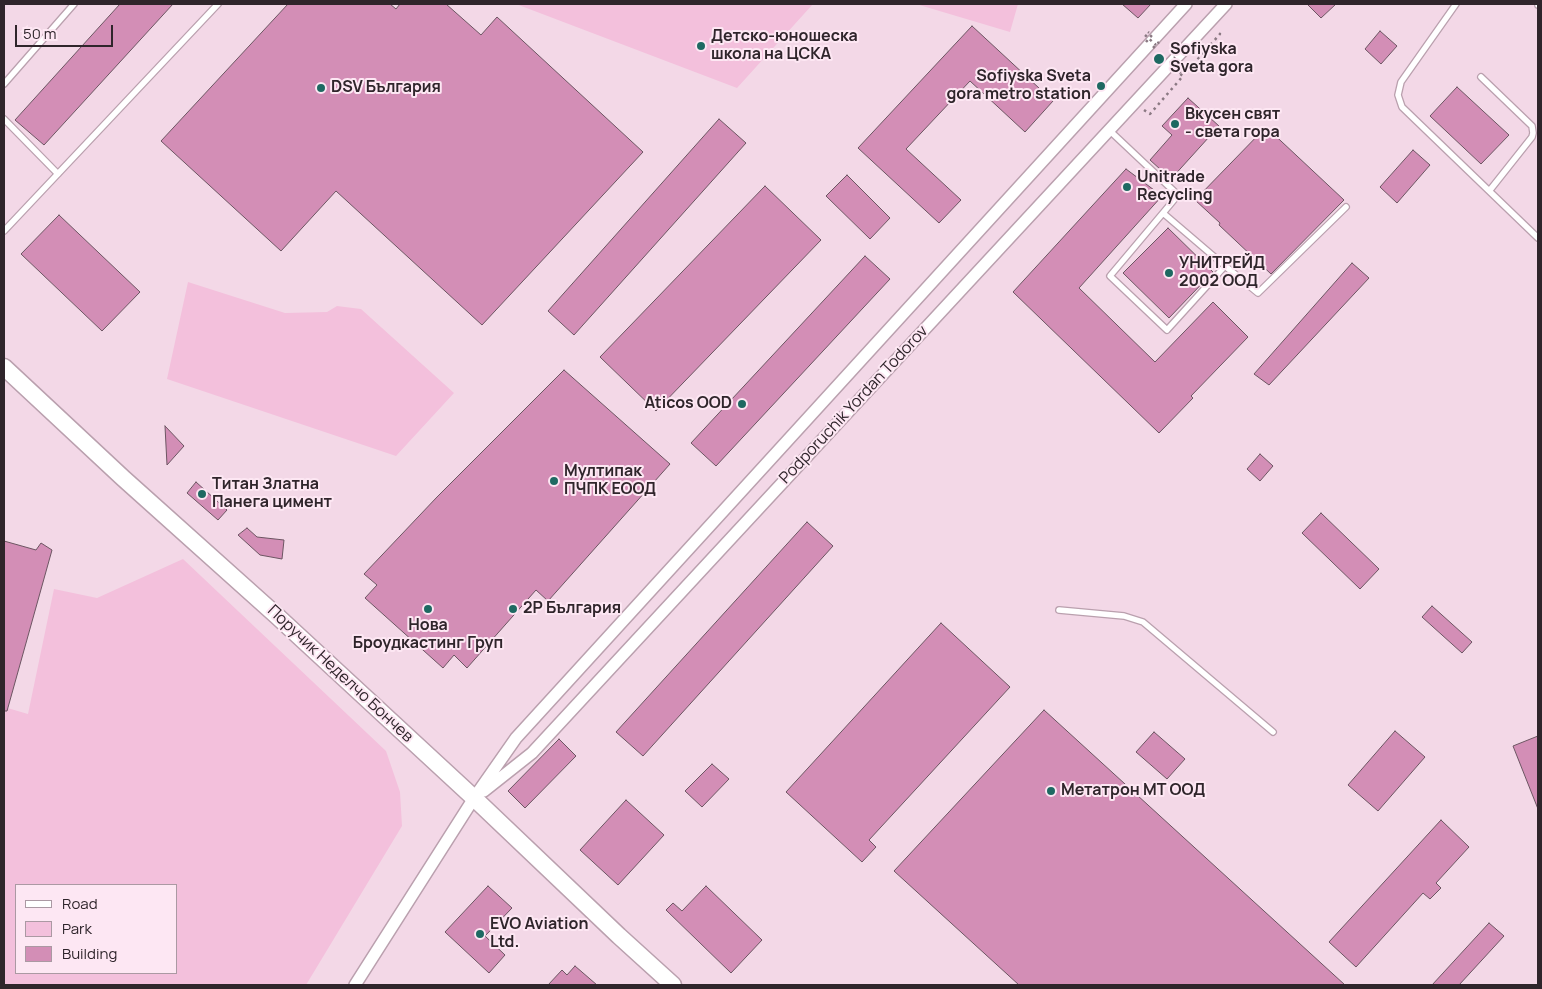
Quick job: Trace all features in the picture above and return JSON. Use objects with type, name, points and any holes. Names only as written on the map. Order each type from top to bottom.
[{"type":"street","name":"Podporuchik Yordan Todorov","points":[[355,985],[474,798],[516,738],[1186,4]]},
{"type":"street","name":"Podporuchik Yordan Todorov","points":[[474,798],[532,753],[1109,130],[1172,59],[1226,4]]},
{"type":"street","name":"Поручик Неделчо Бончев","points":[[4,366],[123,478],[474,798],[673,985]]},
{"type":"lane","points":[[4,84],[74,4]]},
{"type":"lane","points":[[4,232],[218,4]]},
{"type":"lane","points":[[1456,4],[1401,82],[1398,95],[1402,107],[1538,238]]},
{"type":"lane","points":[[1481,77],[1532,126],[1533,133],[1532,137],[1490,190]]},
{"type":"lane","points":[[4,120],[58,174]]},
{"type":"lane","points":[[1109,130],[1178,195],[1110,276],[1167,330],[1225,266]]},
{"type":"lane","points":[[1163,213],[1258,293],[1346,207]]},
{"type":"lane","points":[[1060,610],[1124,616],[1143,622],[1273,732]]},
{"type":"path","points":[[1150,114],[1183,76],[1179,73],[1186,66],[1189,69],[1220,34]]},
{"type":"path","points":[[1172,59],[1186,73]]},
{"type":"green space","name":"Детско-юношеска школа на ЦСКА","points":[[516,4],[813,4],[737,88]]},
{"type":"green space","points":[[916,4],[1018,4],[1010,32]]},
{"type":"green space","points":[[188,282],[285,313],[327,312],[337,306],[361,309],[454,393],[396,456],[167,379]]},
{"type":"green space","points":[[183,559],[386,751],[400,792],[402,826],[306,985],[4,985],[4,707],[28,714],[54,589],[97,598]]},
{"type":"building","points":[[120,4],[173,4],[44,145],[15,120]]},
{"type":"building","points":[[288,4],[390,4],[396,9],[400,4],[446,4],[481,35],[497,17],[643,152],[482,325],[336,191],[281,251],[161,141]]},
{"type":"building","points":[[1122,4],[1151,4],[1138,18]]},
{"type":"building","points":[[1307,4],[1336,4],[1321,18]]},
{"type":"building","points":[[972,26],[1053,101],[1025,132],[970,81],[906,149],[961,200],[939,223],[858,148]]},
{"type":"building","points":[[1380,31],[1397,46],[1381,64],[1365,49]]},
{"type":"building","points":[[1457,87],[1509,135],[1481,164],[1430,116]]},
{"type":"building","points":[[1188,98],[1219,126],[1171,179],[1150,160],[1172,135],[1162,126]]},
{"type":"building","points":[[719,119],[746,143],[574,335],[548,311]]},
{"type":"building","points":[[1266,127],[1344,200],[1271,274],[1195,200]]},
{"type":"building","points":[[1413,150],[1430,165],[1397,203],[1380,187]]},
{"type":"building","points":[[1126,169],[1162,196],[1079,288],[1155,362],[1213,302],[1248,337],[1191,396],[1193,398],[1159,433],[1013,292]]},
{"type":"building","points":[[847,175],[890,218],[870,239],[826,196]]},
{"type":"building","points":[[765,186],[821,240],[656,411],[600,357]]},
{"type":"building","points":[[59,215],[140,292],[102,331],[21,254]]},
{"type":"building","name":"УНИТРЕЙД 2002 ООД","points":[[1168,228],[1213,272],[1169,318],[1123,273]]},
{"type":"building","points":[[865,256],[890,279],[716,466],[691,443]]},
{"type":"building","points":[[1352,263],[1369,278],[1269,385],[1254,374]]},
{"type":"building","name":"Мултипак ПЧПК ЕООД","points":[[564,370],[670,464],[548,601],[536,590],[467,668],[454,655],[443,668],[365,598],[377,585],[364,574],[437,497]]},
{"type":"building","points":[[165,426],[184,446],[167,465]]},
{"type":"building","points":[[1260,454],[1273,466],[1260,481],[1247,469]]},
{"type":"building","points":[[196,482],[227,510],[218,520],[187,493]]},
{"type":"building","points":[[1321,513],[1379,569],[1360,589],[1302,533]]},
{"type":"building","points":[[807,522],[833,546],[643,756],[616,732]]},
{"type":"building","points":[[247,528],[257,537],[284,540],[282,559],[260,555],[238,535]]},
{"type":"building","points":[[4,541],[36,550],[41,543],[52,550],[7,711],[4,711]]},
{"type":"building","points":[[1432,606],[1472,642],[1462,653],[1422,617]]},
{"type":"building","points":[[941,623],[1010,687],[869,840],[876,847],[862,862],[786,792]]},
{"type":"building","name":"Метатрон МТ ООД","points":[[1044,710],[1345,985],[1019,985],[894,871]]},
{"type":"building","points":[[1395,731],[1425,757],[1378,811],[1348,785]]},
{"type":"building","points":[[1154,732],[1185,759],[1167,779],[1136,752]]},
{"type":"building","points":[[1538,736],[1538,809],[1513,746]]},
{"type":"building","points":[[559,739],[576,756],[525,808],[508,791]]},
{"type":"building","points":[[712,764],[729,779],[702,807],[685,791]]},
{"type":"building","points":[[626,800],[664,835],[618,885],[580,850]]},
{"type":"building","points":[[1441,820],[1469,847],[1436,883],[1441,888],[1430,899],[1423,893],[1356,967],[1329,942]]},
{"type":"building","points":[[488,886],[512,908],[485,936],[505,955],[489,973],[445,932]]},
{"type":"building","points":[[706,886],[762,940],[731,973],[666,910],[673,903],[682,911]]},
{"type":"building","points":[[1489,923],[1504,936],[1459,985],[1432,985]]},
{"type":"building","points":[[575,966],[597,985],[548,985],[562,970],[567,975]]},
{"type":"place","name":"Детско-юношеска школа на ЦСКА","points":[[701,46]]},
{"type":"place","name":"Sofiyska Sveta gora","points":[[1159,59]]},
{"type":"place","name":"Sofiyska Sveta gora metro station","points":[[1101,86]]},
{"type":"place","name":"DSV България","points":[[321,88]]},
{"type":"place","name":"Вкусен свят - света гора","points":[[1175,124]]},
{"type":"place","name":"Unitrade Recycling","points":[[1127,187]]},
{"type":"place","name":"УНИТРЕЙД 2002 ООД","points":[[1169,273]]},
{"type":"place","name":"Aticos OOD","points":[[742,404]]},
{"type":"place","name":"Мултипак ПЧПК ЕООД","points":[[554,481]]},
{"type":"place","name":"Титан Златна Панега цимент","points":[[202,494]]},
{"type":"place","name":"Нова Броудкастинг Груп","points":[[428,609]]},
{"type":"place","name":"2Р България","points":[[513,609]]},
{"type":"place","name":"Метатрон МТ ООД","points":[[1051,791]]},
{"type":"place","name":"EVO Aviation Ltd.","points":[[480,934]]}]
